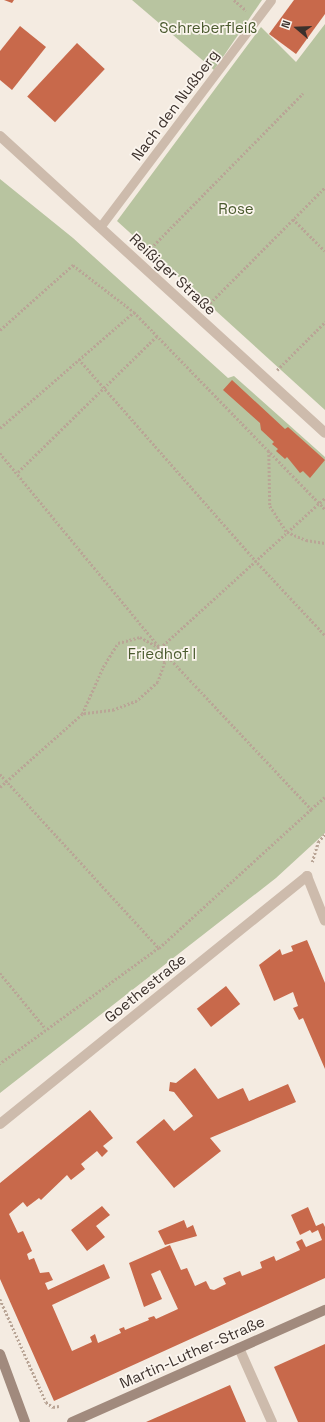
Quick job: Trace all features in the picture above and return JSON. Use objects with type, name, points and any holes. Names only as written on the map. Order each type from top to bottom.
[{"type":"main road","name":"Martin-Luther-Straße","points":[[72,1422],[325,1310]]},
{"type":"main road","points":[[0,1354],[25,1422]]},
{"type":"street","name":"Reißiger Straße","points":[[0,136],[325,433]]},
{"type":"street","points":[[308,876],[325,921]]},
{"type":"street","name":"Goethestraße","points":[[0,1124],[308,876]]},
{"type":"street","points":[[239,1348],[272,1422]]},
{"type":"lane","name":"Nach den Nußberg","points":[[100,227],[271,0]]},
{"type":"path","points":[[137,261],[303,93]]},
{"type":"path","points":[[196,316],[325,187]]},
{"type":"path","points":[[293,219],[325,251]]},
{"type":"path","points":[[0,330],[73,265],[134,312],[325,508]]},
{"type":"path","points":[[0,428],[134,312]]},
{"type":"path","points":[[267,381],[325,322]]},
{"type":"path","points":[[18,472],[157,336]]},
{"type":"path","points":[[80,359],[255,560],[325,636]]},
{"type":"path","points":[[269,451],[270,506],[287,532],[306,540],[325,543]]},
{"type":"path","points":[[0,453],[18,472],[160,648],[311,809]]},
{"type":"path","points":[[160,648],[255,560],[325,498]]},
{"type":"path","points":[[0,787],[82,714],[103,667],[118,643],[140,637],[160,648],[165,662],[158,682],[137,701],[114,710],[82,714]]},
{"type":"path","points":[[0,774],[159,948]]},
{"type":"path","points":[[0,1064],[159,948],[325,797]]},
{"type":"path","points":[[308,876],[318,842],[325,834]]},
{"type":"path","points":[[0,973],[46,1029]]},
{"type":"path","points":[[0,1299],[46,1402],[53,1407],[59,1406]]},
{"type":"green space","name":"Schreberfleiß","points":[[132,0],[262,0],[214,70]]},
{"type":"green space","name":"Rose","points":[[325,24],[325,410],[117,221],[261,27],[296,62]]},
{"type":"green space","name":"Friedhof I","points":[[0,179],[73,238],[228,378],[234,376],[325,457],[325,833],[276,878],[0,1093]]},
{"type":"building","points":[[4,0],[14,0],[12,3]]},
{"type":"building","points":[[294,0],[325,0],[325,14],[296,54],[269,34]]},
{"type":"building","points":[[20,26],[46,47],[12,90],[0,80],[0,51]]},
{"type":"building","points":[[77,43],[105,69],[55,122],[27,96]]},
{"type":"building","points":[[232,380],[285,429],[288,427],[325,460],[310,478],[303,471],[300,473],[287,457],[285,459],[276,451],[278,449],[272,444],[274,442],[261,430],[260,423],[223,390]]},
{"type":"building","points":[[307,940],[325,983],[325,1069],[303,1018],[299,1020],[293,1008],[298,1006],[293,992],[274,1001],[259,965],[280,949],[282,955],[293,951],[291,946]]},
{"type":"building","points":[[226,986],[240,1004],[211,1027],[197,1009]]},
{"type":"building","points":[[195,1068],[218,1099],[243,1088],[249,1101],[288,1084],[296,1102],[210,1138],[221,1151],[174,1188],[136,1142],[164,1119],[174,1131],[193,1116],[174,1092],[169,1091],[170,1082],[176,1083]]},
{"type":"building","points":[[90,1110],[113,1138],[103,1146],[108,1151],[102,1157],[97,1151],[81,1164],[85,1169],[71,1180],[67,1175],[41,1200],[39,1198],[27,1207],[23,1202],[9,1214],[18,1233],[23,1231],[32,1251],[27,1254],[29,1260],[34,1258],[40,1273],[49,1272],[53,1280],[45,1283],[48,1290],[104,1264],[110,1278],[52,1305],[72,1351],[92,1342],[90,1337],[95,1334],[98,1343],[121,1333],[119,1329],[124,1327],[125,1330],[149,1320],[148,1318],[154,1316],[156,1319],[178,1309],[160,1270],[151,1274],[162,1299],[144,1307],[129,1263],[170,1245],[181,1270],[187,1268],[195,1286],[206,1281],[210,1289],[214,1290],[226,1284],[223,1278],[240,1271],[242,1276],[262,1268],[260,1262],[274,1256],[276,1261],[300,1250],[296,1242],[302,1239],[306,1247],[322,1240],[318,1230],[312,1233],[310,1230],[300,1235],[291,1215],[308,1207],[316,1226],[323,1223],[325,1227],[325,1278],[54,1401],[0,1279],[0,1183]]},
{"type":"building","points":[[102,1206],[110,1215],[96,1226],[105,1237],[87,1251],[71,1230]]},
{"type":"building","points":[[184,1220],[187,1228],[193,1225],[197,1236],[165,1245],[158,1231]]},
{"type":"building","points":[[325,1344],[325,1422],[298,1422],[274,1367]]},
{"type":"building","points":[[230,1385],[246,1422],[146,1422],[196,1400]]}]
